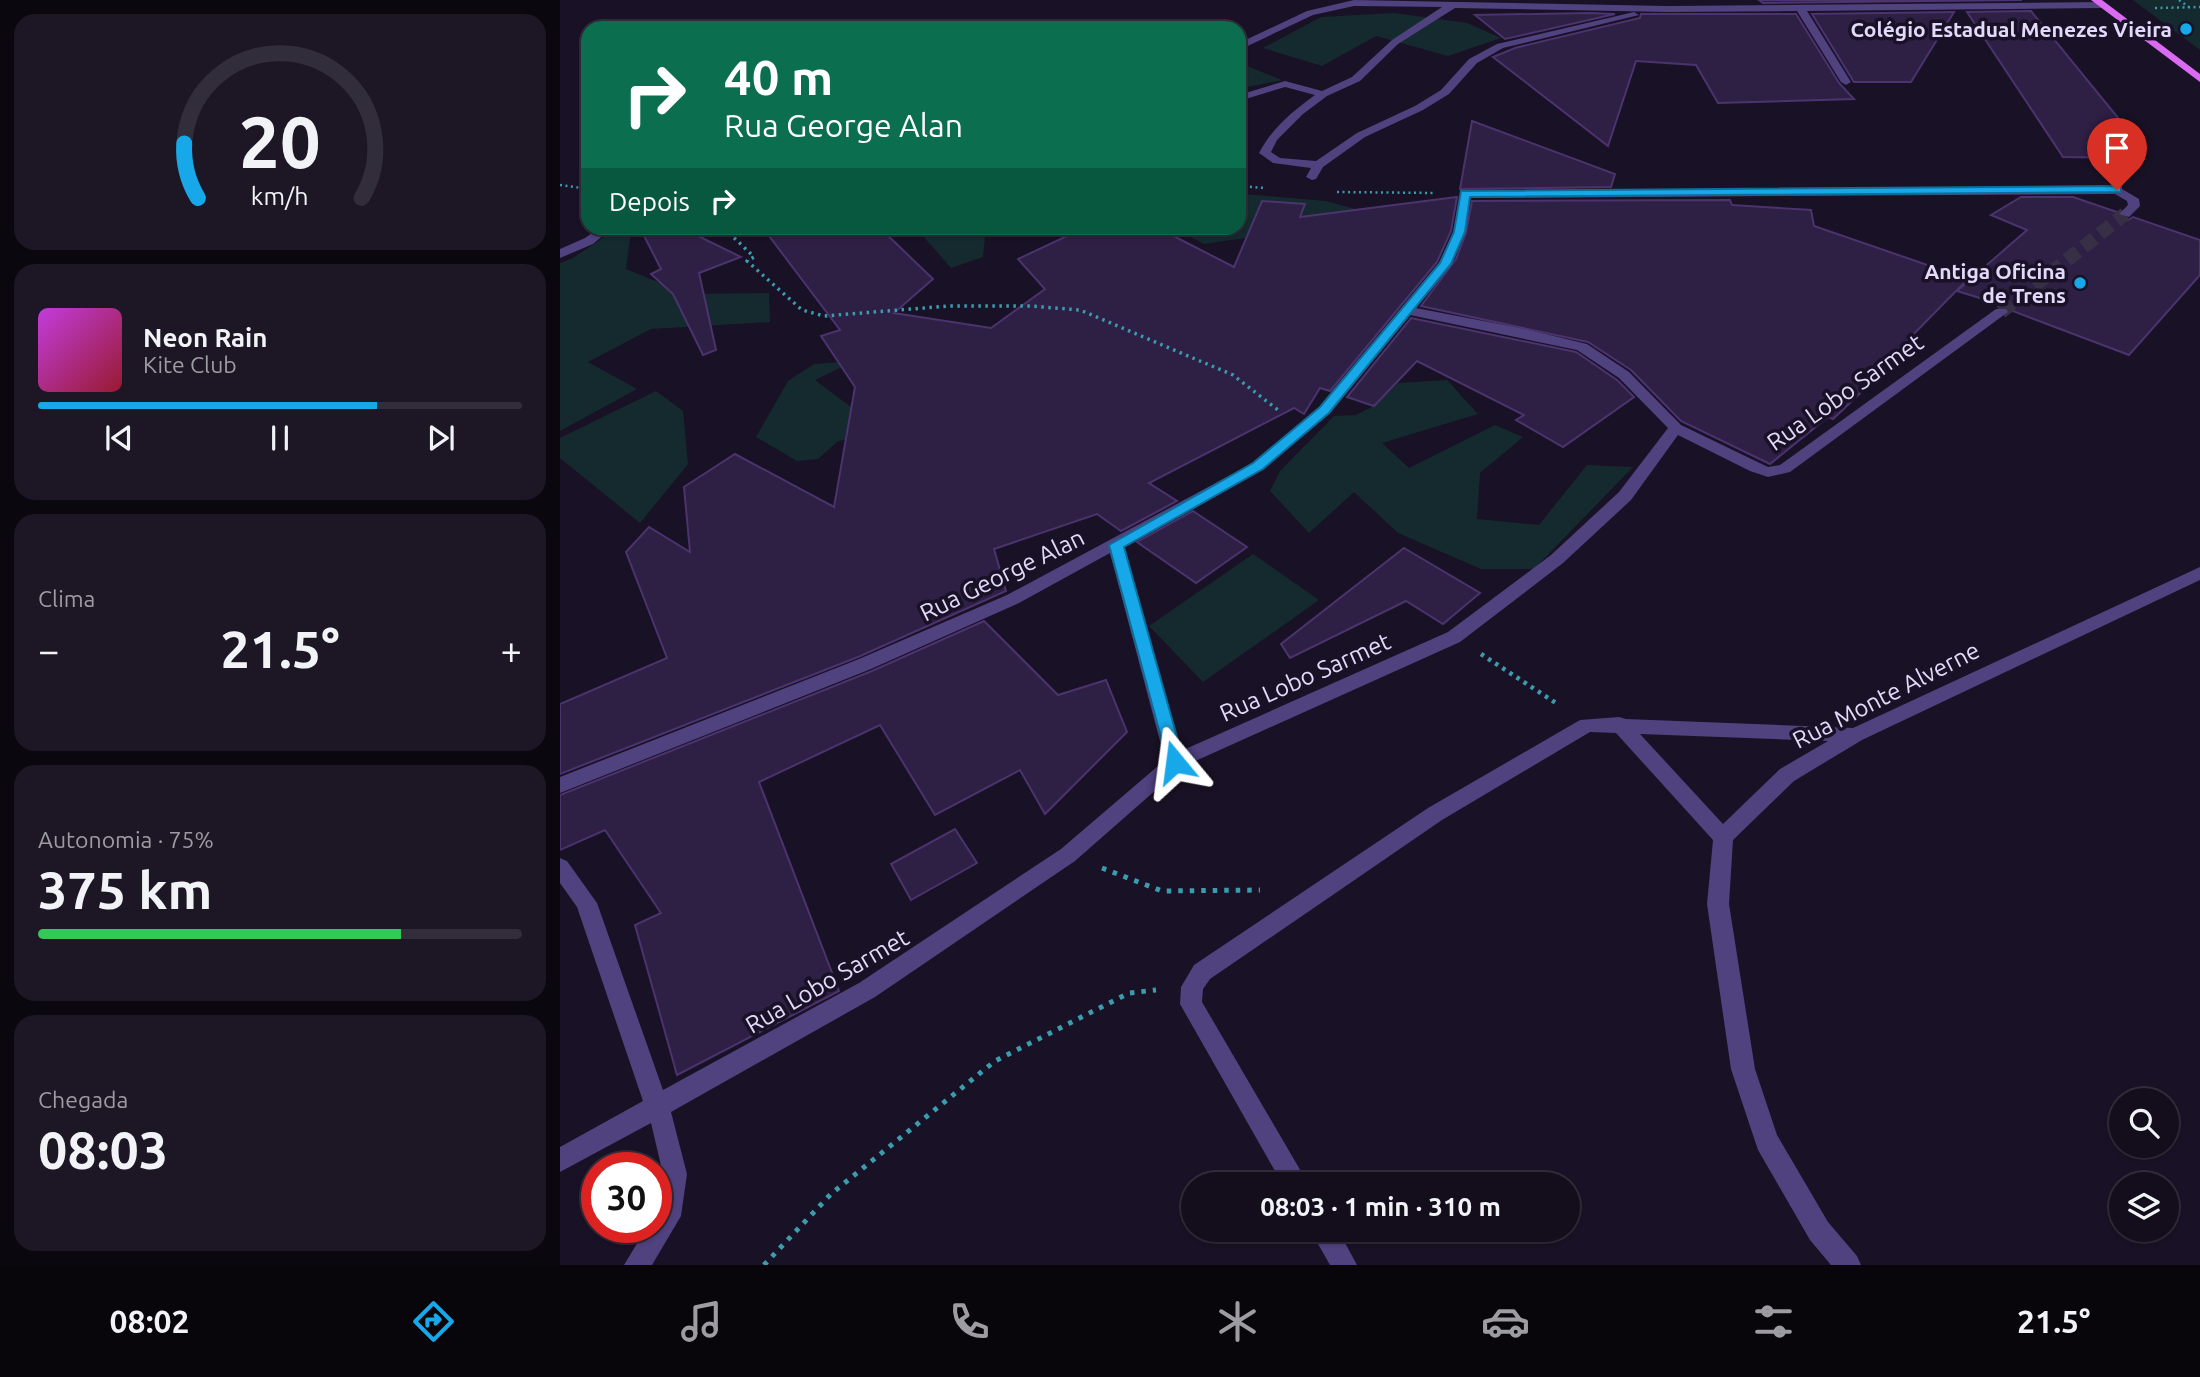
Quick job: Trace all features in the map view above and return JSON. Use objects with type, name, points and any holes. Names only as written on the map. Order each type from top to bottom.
[{"type":"main road","points":[[2099,2],[2200,79]]},
{"type":"street","points":[[1246,44],[1329,7],[1379,2],[1668,9],[1801,9],[2099,2]]},
{"type":"street","points":[[1318,165],[1277,161],[1265,153],[1272,139],[1323,94],[1356,79],[1395,42],[1454,4]]},
{"type":"street","points":[[1312,177],[1318,165],[1361,135],[1419,108],[1445,92],[1473,61],[1500,46],[1668,9]]},
{"type":"street","points":[[1801,9],[1846,82]]},
{"type":"street","points":[[1246,96],[1285,83],[1323,94]]},
{"type":"street","points":[[1465,194],[2124,191],[2133,199],[2134,206],[2125,214]]},
{"type":"street","name":"Rua George Alan","points":[[560,785],[865,664],[1013,599],[1258,466],[1310,424],[1445,264],[1460,232],[1465,194]]},
{"type":"street","points":[[560,254],[597,235]]},
{"type":"street","points":[[1408,311],[1525,333],[1582,348],[1624,375],[1676,428]]},
{"type":"street","name":"Rua Lobo Sarmet","points":[[560,1160],[867,990],[1068,856],[1175,762],[1454,637],[1557,559],[1625,496],[1676,428],[1755,468],[1768,472],[1785,469],[2001,312]]},
{"type":"street","points":[[1116,545],[1175,762]]},
{"type":"street","name":"Rua Monte Alverne","points":[[1723,837],[1787,775],[1855,735],[2200,573]]},
{"type":"street","points":[[1289,1172],[1191,1004],[1192,987],[1202,972],[1329,889],[1436,814],[1587,725],[1619,724],[1855,735]]},
{"type":"street","points":[[1619,724],[1723,837],[1718,904],[1743,1069],[1766,1141],[1819,1231],[1847,1265]]},
{"type":"street","points":[[560,867],[586,903],[667,1135],[675,1174],[667,1216],[637,1265]]},
{"type":"street","points":[[1330,1242],[1344,1265]]},
{"type":"path","points":[[2179,0],[2189,7]]},
{"type":"path","points":[[2146,9],[2200,7]]},
{"type":"path","points":[[560,185],[581,188]]},
{"type":"path","points":[[1246,187],[1275,189]]},
{"type":"path","points":[[1336,191],[1465,194]]},
{"type":"path","points":[[731,235],[754,257],[747,261],[802,310],[824,316],[949,306],[1030,306],[1080,310],[1233,375],[1273,408],[1310,424]]},
{"type":"path","points":[[1454,637],[1525,680]]},
{"type":"path","points":[[1068,856],[1162,891],[1329,889]]},
{"type":"path","points":[[764,1265],[831,1194],[995,1061],[1129,993],[1192,987]]},
{"type":"green space","name":"Colégio Estadual Menezes Vieira","points":[[2133,0],[2200,0],[2200,50]]},
{"type":"green space","points":[[1394,13],[1467,23],[1501,38],[1448,56],[1376,36],[1322,66],[1263,48],[1321,17]]},
{"type":"green space","points":[[1246,66],[1282,80],[1246,88]]},
{"type":"green space","points":[[1246,194],[1326,201],[1362,211],[1253,237],[1204,244],[1187,235],[1246,235]]},
{"type":"green space","points":[[607,235],[630,235],[626,269],[687,294],[769,293],[770,322],[651,329],[588,362],[637,389],[560,431],[560,263],[571,259]]},
{"type":"green space","points":[[922,235],[985,235],[983,257],[951,268]]},
{"type":"green space","points":[[854,361],[815,380],[887,434],[838,441],[818,459],[797,461],[756,437],[788,381],[814,364]]},
{"type":"green space","points":[[1447,380],[1478,414],[1382,443],[1409,468],[1495,425],[1523,437],[1480,473],[1477,519],[1539,525],[1587,465],[1633,467],[1534,569],[1481,569],[1398,533],[1354,492],[1309,533],[1270,491],[1280,471],[1334,416],[1356,415],[1374,406],[1398,383]]},
{"type":"green space","points":[[656,391],[683,411],[688,464],[640,523],[560,458],[560,438]]},
{"type":"green space","points":[[1253,554],[1319,600],[1203,682],[1149,626]]},
{"type":"building","points":[[1759,0],[2022,0],[1763,3]]},
{"type":"building","points":[[2031,11],[2128,130],[2128,158],[2063,157],[1967,12]]},
{"type":"building","points":[[1954,12],[1911,82],[1854,82],[1812,14]]},
{"type":"building","points":[[1615,14],[1505,39],[1475,15]]},
{"type":"building","points":[[1641,14],[1796,14],[1839,83],[1854,99],[1718,103],[1696,65],[1636,61],[1608,146],[1493,57],[1515,48],[1640,18]]},
{"type":"building","points":[[1472,121],[1615,174],[1611,187],[1460,189]]},
{"type":"building","points":[[1457,197],[1451,231],[1437,262],[1330,391],[1320,388],[1304,414],[1294,408],[1149,483],[1177,501],[1121,531],[1097,514],[994,549],[1006,591],[858,657],[560,774],[560,704],[667,658],[626,552],[649,527],[690,552],[684,487],[735,454],[834,507],[855,387],[821,336],[840,330],[768,235],[887,235],[933,279],[894,313],[991,328],[1045,289],[1018,259],[1069,235],[1172,235],[1234,267],[1262,201],[1305,204],[1300,217]]},
{"type":"building","name":"Antiga Oficina de Trens","points":[[2021,197],[2073,197],[2117,212],[2118,217],[2128,220],[2133,217],[2200,240],[2200,275],[2129,355],[2010,310],[2006,306],[1957,291],[2027,230],[1991,215]]},
{"type":"building","points":[[1730,200],[1732,205],[1811,210],[1814,226],[1968,279],[1893,355],[1898,357],[1833,419],[1828,417],[1770,464],[1681,421],[1631,370],[1588,342],[1421,306],[1456,259],[1466,233],[1472,201]]},
{"type":"building","points":[[644,235],[696,235],[741,257],[699,273],[716,350],[703,355],[673,294],[651,274],[661,269]]},
{"type":"building","points":[[1411,318],[1576,352],[1617,380],[1634,397],[1563,447],[1516,420],[1524,415],[1417,361],[1374,406],[1347,397]]},
{"type":"building","points":[[1193,511],[1247,547],[1196,583],[1137,542]]},
{"type":"building","points":[[1404,548],[1480,593],[1443,624],[1406,601],[1290,658],[1281,644]]},
{"type":"building","points":[[984,621],[1058,695],[1106,680],[1127,732],[1045,814],[1020,770],[935,815],[880,725],[759,782],[839,991],[677,1075],[635,925],[661,913],[605,830],[560,850],[560,795],[872,671]]},
{"type":"building","points":[[955,829],[977,863],[911,900],[891,864]]},
{"type":"tunnel","points":[[2001,312],[2125,214]]},
{"type":"place","name":"Colégio Estadual Menezes Vieira","points":[[2186,29]]},
{"type":"place","name":"Antiga Oficina de Trens","points":[[2080,283]]},
{"type":"route","points":[[1175,762],[1116,545],[1258,466],[1325,410],[1445,264],[1460,232],[1465,194],[2117,190]]}]
